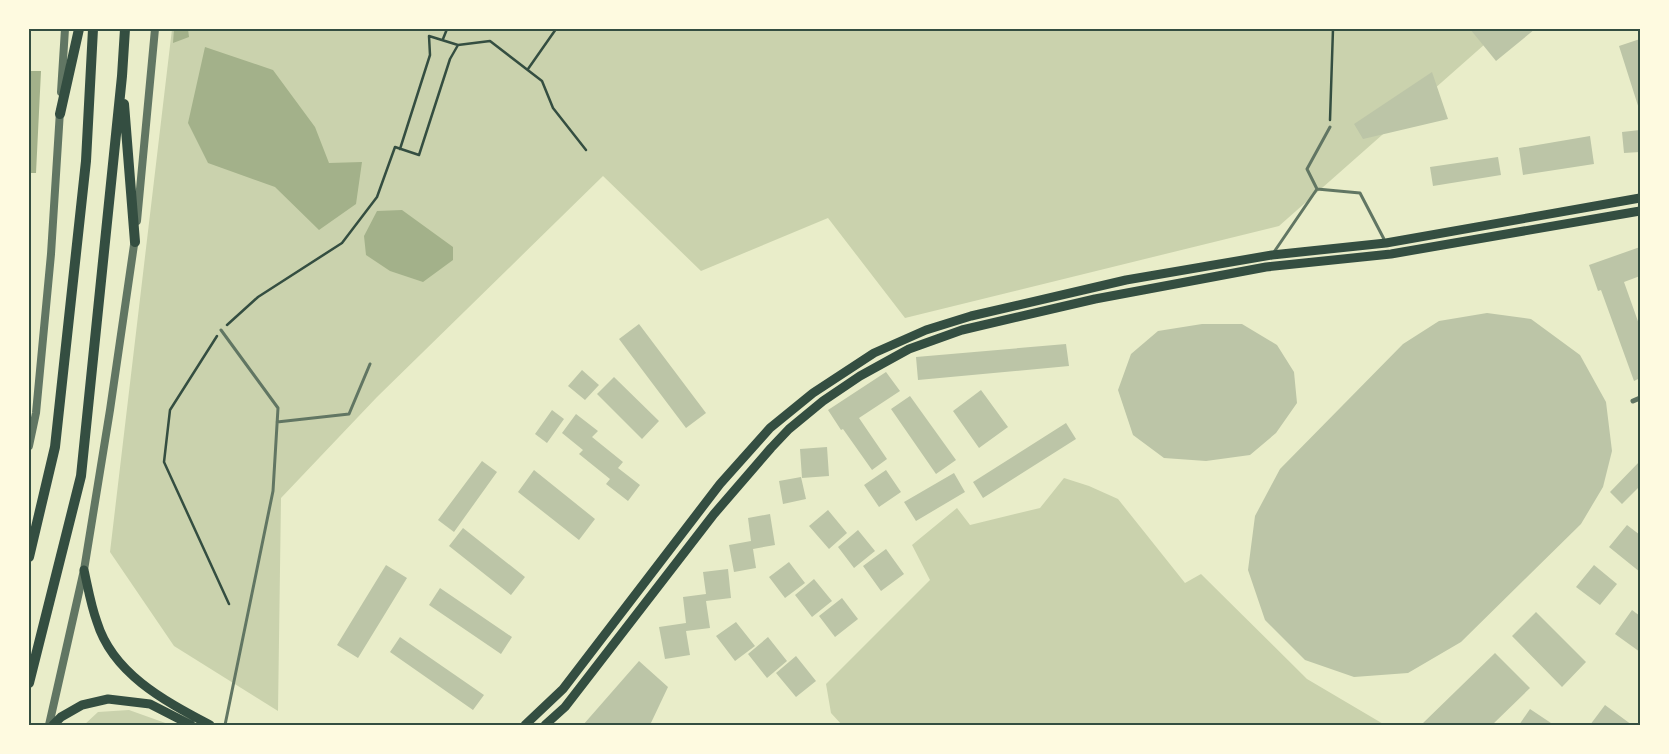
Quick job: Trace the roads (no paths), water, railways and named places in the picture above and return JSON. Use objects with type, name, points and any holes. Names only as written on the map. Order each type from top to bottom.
[{"type":"highway","points":[[60,114],[79,29]]},
{"type":"highway","points":[[29,557],[55,447],[86,161],[93,29]]},
{"type":"highway","points":[[29,684],[81,476],[122,76],[125,29]]},
{"type":"highway","points":[[122,76],[135,242]]},
{"type":"main road","points":[[524,725],[563,690],[720,484],[770,428],[794,408],[874,353],[926,330],[971,316],[1126,280],[1272,255],[1386,244],[1640,198]]},
{"type":"main road","points":[[545,725],[565,706],[714,514],[771,448],[823,401],[860,376],[909,349],[962,330],[1086,302],[1266,267],[1391,254],[1640,211]]},
{"type":"main road","points":[[84,570],[97,624],[112,654],[131,674],[153,692],[210,725]]},
{"type":"main road","points":[[53,725],[61,717],[82,704],[108,699],[150,704],[190,725]]},
{"type":"street","points":[[29,446],[36,413],[50,264],[65,29]]},
{"type":"street","points":[[50,725],[84,570],[110,410],[135,242],[154,29]]},
{"type":"street","points":[[1633,400],[1640,398]]},
{"type":"lane","points":[[1317,189],[1307,169],[1330,127]]},
{"type":"lane","points":[[1317,189],[1360,193],[1386,244]]},
{"type":"lane","points":[[1272,255],[1317,189]]},
{"type":"lane","points":[[221,330],[278,408],[273,491],[225,725]]},
{"type":"lane","points":[[277,422],[349,414],[370,364]]}]
